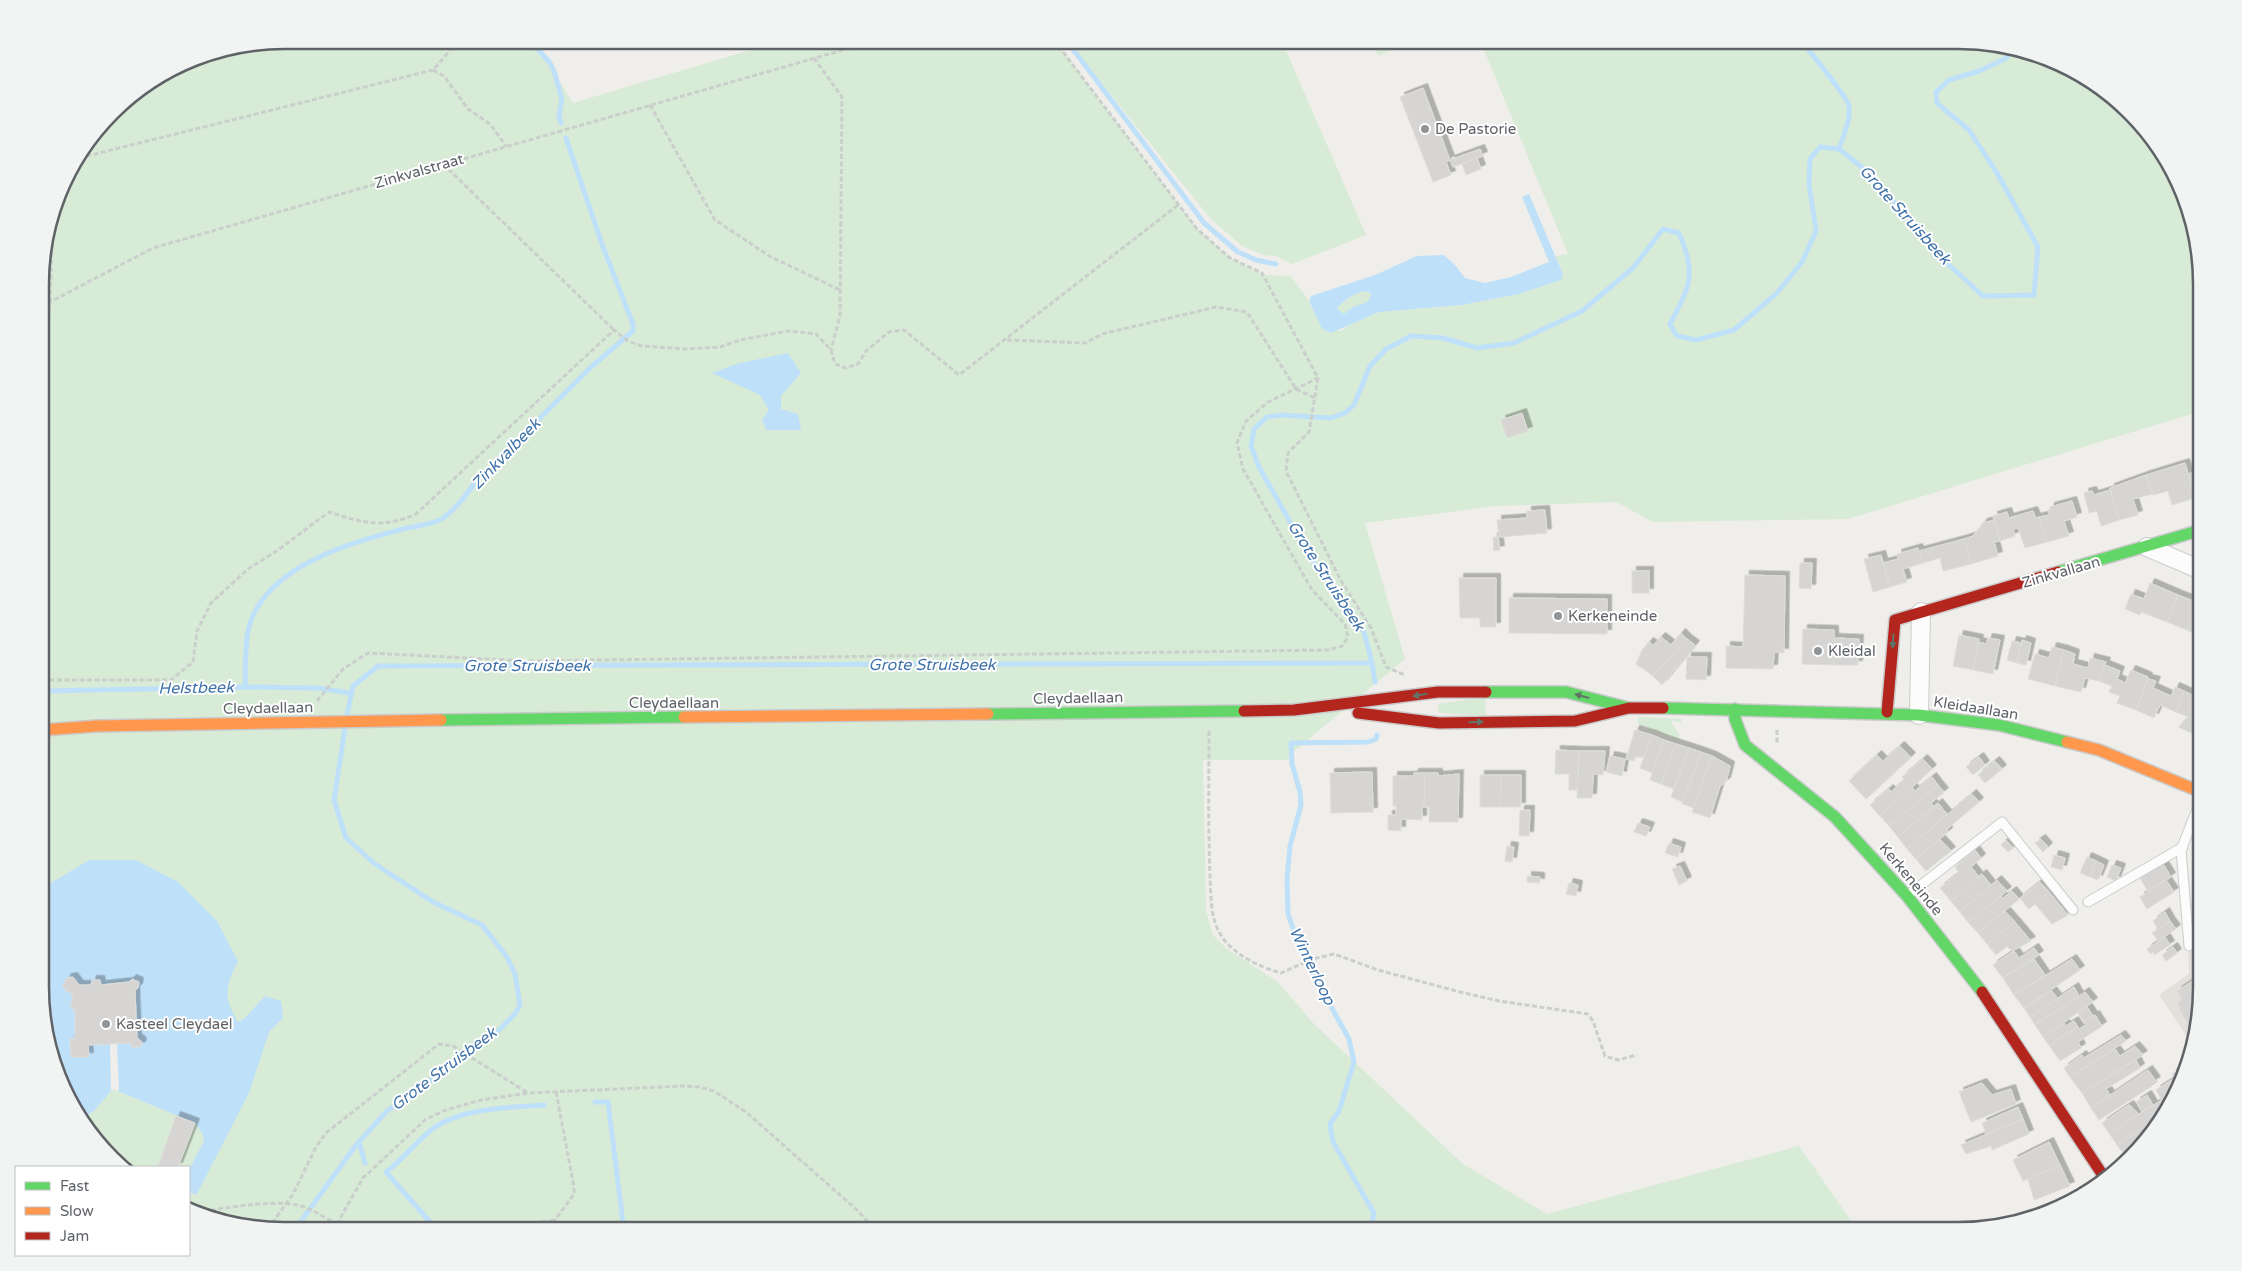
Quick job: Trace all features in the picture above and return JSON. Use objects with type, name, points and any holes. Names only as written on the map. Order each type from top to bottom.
[{"type":"street","name":"Zinkvallaan","points":[[1887,712],[1895,620],[2193,533]]},
{"type":"street","points":[[2146,547],[2193,566]]},
{"type":"street","points":[[1919,714],[1920,612]]},
{"type":"street","points":[[1306,709],[1438,692],[1566,692],[1629,708],[1736,709]]},
{"type":"street","points":[[1306,709],[1449,722],[1575,721],[1629,708]]},
{"type":"street","name":"Cleydaellaan","points":[[49,729],[97,726],[362,721],[1306,709]]},
{"type":"street","name":"Kleidaallaan","points":[[1736,709],[1887,712],[1919,714],[1999,725],[2098,750],[2193,788]]},
{"type":"street","name":"Kerkeneinde","points":[[1736,709],[1735,719],[1745,745],[1835,817],[1907,896],[1971,976],[2102,1173]]},
{"type":"lane","points":[[1907,896],[2002,822],[2073,910]]},
{"type":"lane","points":[[2189,946],[2183,847],[2193,822]]},
{"type":"lane","points":[[2088,902],[2183,847]]},
{"type":"path","points":[[86,156],[433,70],[451,49]]},
{"type":"path","name":"Zinkvalstraat","points":[[50,302],[153,248],[846,49]]},
{"type":"path","points":[[1061,49],[1196,229],[1230,258],[1262,273],[1318,378],[1309,432],[1288,453],[1286,471],[1340,579],[1371,628],[1386,666],[1407,677]]},
{"type":"path","points":[[814,58],[842,97],[840,316],[831,350]]},
{"type":"path","points":[[433,70],[444,76],[468,109],[490,124],[506,146]]},
{"type":"path","points":[[650,105],[715,220],[771,257],[840,290]]},
{"type":"path","points":[[442,164],[614,330],[628,341],[642,346],[687,349],[720,347],[740,340],[788,331],[816,334],[831,350],[835,364],[846,368],[858,364],[866,351],[889,332],[904,330],[959,375],[1178,205]]},
{"type":"path","points":[[49,313],[52,246]]},
{"type":"path","points":[[1006,340],[1086,343],[1102,334],[1216,307],[1247,312],[1296,389],[1315,398]]},
{"type":"path","points":[[49,680],[171,680],[194,662],[196,630],[212,603],[248,569],[278,550],[329,512],[363,523],[397,523],[416,514],[614,330]]},
{"type":"path","points":[[323,692],[343,669],[368,653],[528,661],[1328,650],[1342,646],[1348,637],[1345,624],[1312,590],[1243,469],[1237,443],[1246,421],[1268,402],[1318,378]]},
{"type":"path","points":[[1209,711],[1209,845],[1213,914],[1219,933],[1230,946],[1259,966],[1281,973],[1312,959],[1334,954],[1378,970],[1460,992],[1499,1001],[1588,1014],[1593,1021],[1605,1056],[1618,1060],[1638,1055]]},
{"type":"path","points":[[273,1222],[326,1134],[439,1044],[453,1046],[529,1093]]},
{"type":"path","points":[[338,1222],[363,1178],[426,1119],[446,1110],[481,1100],[529,1093],[683,1086],[699,1086],[714,1091],[746,1112],[857,1210],[868,1222]]},
{"type":"path","points":[[542,1222],[555,1220],[574,1194],[556,1092]]},
{"type":"path","points":[[212,1211],[286,1202],[306,1207],[331,1222]]},
{"type":"shaded area","points":[[2188,951],[2193,951],[2193,1003],[2188,1038],[2159,995],[2189,974]]},
{"type":"green space","points":[[268,49],[539,49],[573,103],[754,49],[1061,49],[1197,229],[1230,258],[1263,275],[1291,276],[1309,301],[1322,329],[1341,331],[1357,320],[1379,312],[1462,305],[1519,294],[1563,274],[1556,256],[1568,254],[1484,49],[1974,49],[2004,53],[2034,61],[2076,80],[2125,117],[2145,141],[2162,166],[2181,208],[2189,238],[2193,268],[2193,413],[1848,519],[1653,522],[1616,502],[1496,506],[1365,523],[1405,659],[1293,752],[1288,760],[1203,760],[1206,911],[1213,935],[1227,949],[1278,982],[1314,1024],[1463,1164],[1547,1214],[1799,1146],[1852,1222],[268,1222],[238,1218],[208,1210],[190,1202],[190,1166],[131,1166],[117,1154],[88,1118],[73,1091],[61,1063],[53,1033],[49,1003],[49,268],[53,238],[61,208],[80,166],[117,117],[153,88],[180,73],[208,61],[238,53]]},
{"type":"green space","points":[[1074,49],[1285,49],[1366,235],[1292,264],[1276,256],[1263,255],[1242,246],[1210,218]]},
{"type":"green space","points":[[1375,49],[1393,49],[1378,56]]},
{"type":"green space","points":[[1365,291],[1372,294],[1367,302],[1353,307],[1344,314],[1337,309],[1350,297]]},
{"type":"green space","points":[[1485,697],[1486,716],[1439,713],[1438,704]]},
{"type":"green space","points":[[1638,717],[1681,719],[1681,723],[1672,720],[1679,734],[1679,740],[1638,724]]},
{"type":"water","points":[[1529,194],[1563,274],[1561,280],[1519,294],[1462,305],[1379,312],[1331,333],[1322,329],[1309,301],[1311,296],[1375,275],[1417,256],[1444,255],[1465,278],[1485,283],[1511,277],[1549,262],[1522,197]],"holes":[[[1365,291],[1372,294],[1367,302],[1353,307],[1344,314],[1337,309],[1357,293]]]},
{"type":"water","points":[[788,353],[801,373],[781,396],[781,409],[798,414],[801,430],[766,430],[762,420],[769,410],[760,395],[712,373],[736,364]]},
{"type":"water","points":[[89,860],[136,860],[178,882],[217,921],[238,961],[229,984],[228,998],[238,1022],[244,1019],[265,996],[281,1001],[283,1018],[269,1032],[249,1093],[197,1194],[190,1193],[190,1168],[204,1141],[202,1133],[195,1123],[115,1090],[111,1091],[94,1111],[86,1115],[73,1091],[61,1063],[53,1033],[49,1003],[49,885]],"holes":[[[67,978],[73,978],[79,985],[91,985],[92,980],[100,980],[101,985],[129,982],[132,979],[139,982],[138,988],[135,990],[137,1038],[141,1042],[140,1046],[133,1048],[130,1043],[88,1045],[89,1057],[71,1057],[70,1039],[75,1039],[75,1010],[70,1006],[72,993],[66,991],[63,986]]]},
{"type":"pier","points":[[110,1044],[117,1044],[119,1091],[111,1090]]},
{"type":"building","name":"De Pastorie","points":[[1423,88],[1450,160],[1446,162],[1451,175],[1433,182],[1400,97]]},
{"type":"building","points":[[1480,149],[1483,156],[1453,167],[1450,160]]},
{"type":"building","points":[[1477,158],[1481,169],[1466,175],[1462,164]]},
{"type":"building","points":[[1522,413],[1528,431],[1507,438],[1501,420]]},
{"type":"building","points":[[2185,463],[2193,491],[2193,499],[2172,505],[2168,491],[2153,495],[2146,475]]},
{"type":"building","points":[[2193,472],[2193,491],[2188,474]]},
{"type":"building","points":[[2146,475],[2153,494],[2133,499],[2138,515],[2119,520],[2110,488]]},
{"type":"building","points":[[2110,490],[2119,520],[2101,526],[2097,511],[2089,513],[2084,493],[2092,491],[2094,495]]},
{"type":"building","points":[[2072,501],[2077,517],[2064,521],[2069,536],[2047,542],[2039,517],[2049,515],[2050,507]]},
{"type":"building","points":[[1545,510],[1547,533],[1499,537],[1497,520],[1527,518],[1527,511]]},
{"type":"building","points":[[2033,511],[2036,518],[2039,517],[2047,542],[2025,548],[2018,528],[2013,529],[2015,536],[2000,541],[1993,516],[2007,512],[2009,518]]},
{"type":"building","points":[[1994,520],[2000,541],[1994,542],[1998,556],[1971,564],[1964,539],[1973,536],[1983,523]]},
{"type":"building","points":[[1493,537],[1498,537],[1500,550],[1494,551]]},
{"type":"building","points":[[1964,539],[1971,564],[1943,571],[1940,558],[1923,563],[1919,551]]},
{"type":"building","points":[[1918,548],[1923,563],[1903,569],[1907,582],[1890,587],[1883,563],[1898,559],[1897,554]]},
{"type":"building","points":[[1881,555],[1890,587],[1873,592],[1864,559]]},
{"type":"building","points":[[1800,563],[1812,563],[1811,589],[1799,588]]},
{"type":"building","points":[[1632,571],[1649,571],[1649,593],[1632,593]]},
{"type":"building","points":[[1745,575],[1785,576],[1784,653],[1774,652],[1773,669],[1726,668],[1726,646],[1743,647]]},
{"type":"building","points":[[1459,578],[1496,578],[1496,627],[1480,627],[1480,618],[1460,618]]},
{"type":"building","points":[[2150,583],[2178,595],[2167,622],[2141,612],[2140,615],[2125,609],[2131,594],[2144,599]]},
{"type":"building","points":[[2178,595],[2193,601],[2193,633],[2167,622]]},
{"type":"building","name":"Kerkeneinde","points":[[1509,598],[1607,599],[1607,634],[1509,633]]},
{"type":"building","name":"Kleidal","points":[[1803,629],[1834,630],[1834,665],[1802,664]]},
{"type":"building","points":[[1681,633],[1687,639],[1653,676],[1636,664],[1642,650],[1649,642],[1653,645],[1661,637],[1671,645]]},
{"type":"building","points":[[1959,635],[1979,639],[1973,670],[1953,666]]},
{"type":"building","points":[[1834,638],[1859,639],[1858,665],[1834,665]]},
{"type":"building","points":[[1988,638],[2000,640],[1993,674],[1973,670],[1978,642],[1986,644]]},
{"type":"building","points":[[1687,639],[1695,645],[1662,685],[1653,676]]},
{"type":"building","points":[[2022,640],[2031,643],[2026,665],[2017,663]]},
{"type":"building","points":[[2012,641],[2021,643],[2017,663],[2007,660]]},
{"type":"building","points":[[2052,647],[2064,650],[2055,686],[2028,679],[2035,654],[2049,658]]},
{"type":"building","points":[[2064,650],[2075,654],[2073,664],[2088,668],[2090,658],[2106,662],[2099,681],[2085,678],[2081,692],[2055,686]]},
{"type":"building","points":[[1687,657],[1707,657],[1706,680],[1686,679]]},
{"type":"building","points":[[2105,665],[2120,671],[2117,679],[2125,683],[2131,670],[2148,677],[2136,710],[2117,703],[2120,696],[2109,692],[2112,686],[2099,681]]},
{"type":"building","points":[[2148,679],[2156,681],[2153,688],[2171,696],[2175,687],[2184,691],[2176,712],[2160,705],[2154,718],[2136,710]]},
{"type":"building","points":[[2184,691],[2193,695],[2193,734],[2178,727],[2189,717],[2176,712]]},
{"type":"building","points":[[1635,730],[1652,735],[1644,758],[1636,756],[1634,761],[1626,759]]},
{"type":"building","points":[[1652,735],[1664,740],[1653,773],[1640,768]]},
{"type":"building","points":[[1664,740],[1676,744],[1661,784],[1650,780]]},
{"type":"building","points":[[1676,744],[1689,748],[1674,789],[1661,784]]},
{"type":"building","points":[[1900,746],[1911,757],[1866,799],[1849,781],[1877,755],[1883,761]]},
{"type":"building","points":[[1689,748],[1701,752],[1683,802],[1671,797]]},
{"type":"building","points":[[1556,750],[1579,751],[1577,790],[1569,790],[1569,774],[1555,774]]},
{"type":"building","points":[[1579,751],[1605,751],[1603,775],[1593,774],[1592,798],[1577,798]]},
{"type":"building","points":[[1701,752],[1712,756],[1694,808],[1682,804]]},
{"type":"building","points":[[1610,756],[1625,759],[1622,776],[1606,772]]},
{"type":"building","points":[[1712,756],[1730,766],[1726,782],[1720,786],[1710,818],[1692,812]]},
{"type":"building","points":[[1979,757],[1985,765],[1973,775],[1966,767]]},
{"type":"building","points":[[1923,759],[1932,769],[1880,816],[1870,805],[1889,789],[1891,792],[1905,780],[1902,777]]},
{"type":"building","points":[[1995,761],[2002,769],[1985,783],[1978,775]]},
{"type":"building","points":[[1372,772],[1373,812],[1331,813],[1330,773]]},
{"type":"building","points":[[1414,773],[1425,773],[1422,820],[1401,819],[1401,831],[1388,830],[1388,815],[1396,815],[1396,806],[1393,806],[1393,776],[1413,776]]},
{"type":"building","points":[[1425,773],[1438,773],[1438,776],[1459,774],[1458,822],[1429,822],[1429,807],[1424,807]]},
{"type":"building","points":[[1480,775],[1501,775],[1500,807],[1480,807]]},
{"type":"building","points":[[1501,775],[1521,775],[1521,807],[1500,807]]},
{"type":"building","points":[[1932,777],[1938,785],[1889,826],[1880,816],[1912,787],[1915,791]]},
{"type":"building","points":[[1938,785],[1944,792],[1931,803],[1934,806],[1898,837],[1889,826]]},
{"type":"building","points":[[1972,794],[1979,802],[1916,859],[1907,849]]},
{"type":"building","points":[[1938,803],[1947,814],[1907,849],[1898,837]]},
{"type":"building","points":[[1520,810],[1530,810],[1529,836],[1519,836]]},
{"type":"building","points":[[1638,823],[1650,827],[1646,836],[1634,832]]},
{"type":"building","points":[[1940,839],[1951,851],[1926,871],[1916,859]]},
{"type":"building","points":[[2041,839],[2048,847],[2043,852],[2035,843]]},
{"type":"building","points":[[2006,840],[2013,848],[2008,852],[2001,845]]},
{"type":"building","points":[[1669,843],[1681,847],[1678,857],[1665,853]]},
{"type":"building","points":[[1507,846],[1514,847],[1512,862],[1505,861]]},
{"type":"building","points":[[1975,850],[1981,858],[1971,867],[1979,877],[1951,901],[1940,888],[1959,873],[1955,867]]},
{"type":"building","points":[[2054,855],[2065,858],[2062,870],[2051,867]]},
{"type":"building","points":[[2087,857],[2096,861],[2090,877],[2080,873]]},
{"type":"building","points":[[2096,861],[2104,865],[2098,880],[2090,877]]},
{"type":"building","points":[[2162,862],[2171,877],[2148,891],[2139,877]]},
{"type":"building","points":[[2112,865],[2121,868],[2116,881],[2107,877]]},
{"type":"building","points":[[1680,866],[1687,881],[1679,885],[1672,869]]},
{"type":"building","points":[[1982,874],[1991,885],[1960,912],[1951,901]]},
{"type":"building","points":[[1527,876],[1540,877],[1540,883],[1527,882]]},
{"type":"building","points":[[1997,880],[2007,891],[1968,922],[1960,912]]},
{"type":"building","points":[[2166,880],[2174,892],[2147,909],[2140,897]]},
{"type":"building","points":[[2040,882],[2049,892],[2029,909],[2020,898]]},
{"type":"building","points":[[1569,883],[1578,885],[1576,896],[1566,894]]},
{"type":"building","points":[[2012,891],[2019,899],[1978,933],[1968,922],[2001,896],[2003,898]]},
{"type":"building","points":[[2049,892],[2068,915],[2052,924],[2035,904]]},
{"type":"building","points":[[2005,911],[2015,922],[1987,944],[1978,933]]},
{"type":"building","points":[[2165,912],[2170,921],[2158,929],[2153,921]]},
{"type":"building","points":[[2170,921],[2176,929],[2158,941],[2152,933]]},
{"type":"building","points":[[2015,922],[2031,941],[2012,951],[2007,946],[1996,955],[1987,944]]},
{"type":"building","points":[[2165,937],[2170,945],[2154,955],[2153,952],[2150,954],[2147,949]]},
{"type":"building","points":[[2173,947],[2177,953],[2166,961],[2162,955]]},
{"type":"building","points":[[2034,948],[2039,955],[2003,978],[1993,965],[2014,951],[2019,958]]},
{"type":"building","points":[[2034,959],[2045,975],[2014,995],[2003,978]]},
{"type":"building","points":[[2072,959],[2080,970],[2024,1008],[2014,995]]},
{"type":"building","name":"Kasteel Cleydael","points":[[73,977],[79,985],[91,985],[92,980],[100,980],[101,985],[129,982],[132,979],[139,982],[138,988],[135,990],[137,1038],[142,1042],[141,1046],[133,1048],[130,1043],[88,1045],[89,1057],[71,1057],[70,1039],[75,1039],[75,1010],[70,1006],[72,993],[66,991],[63,986],[67,978]]},
{"type":"building","points":[[2193,981],[2193,1003],[2190,1027],[2179,1009],[2177,1003],[2182,999],[2177,991]]},
{"type":"building","points":[[2074,987],[2079,996],[2035,1025],[2030,1017]]},
{"type":"building","points":[[2052,991],[2058,999],[2030,1017],[2024,1008]]},
{"type":"building","points":[[2085,992],[2093,1002],[2043,1037],[2035,1025]]},
{"type":"building","points":[[2087,1007],[2093,1016],[2084,1022],[2078,1013]]},
{"type":"building","points":[[2095,1015],[2102,1026],[2078,1042],[2081,1048],[2060,1061],[2049,1045],[2078,1027],[2079,1029],[2086,1025],[2084,1022]]},
{"type":"building","points":[[2074,1021],[2078,1027],[2049,1045],[2043,1037],[2064,1023],[2066,1026]]},
{"type":"building","points":[[2121,1035],[2126,1041],[2070,1077],[2064,1068],[2082,1055],[2084,1058]]},
{"type":"building","points":[[2135,1046],[2143,1055],[2082,1093],[2070,1077],[2115,1049],[2120,1056]]},
{"type":"building","points":[[2136,1060],[2140,1068],[2106,1089],[2110,1095],[2091,1108],[2082,1093]]},
{"type":"building","points":[[2148,1070],[2156,1081],[2151,1084],[2152,1086],[2099,1120],[2091,1108]]},
{"type":"building","points":[[2174,1078],[2166,1098],[2162,1100],[2156,1090]]},
{"type":"building","points":[[1982,1083],[1992,1095],[2011,1089],[2016,1104],[1971,1122],[1959,1092]]},
{"type":"building","points":[[2147,1095],[2153,1105],[2142,1112],[2136,1102]]},
{"type":"building","points":[[2162,1100],[2162,1105],[2150,1124],[2117,1145],[2109,1133]]},
{"type":"building","points":[[2129,1105],[2139,1114],[2109,1133],[2102,1123]]},
{"type":"building","points":[[2018,1107],[2023,1119],[1986,1134],[1982,1123]]},
{"type":"building","points":[[176,1116],[195,1123],[178,1166],[158,1166]]},
{"type":"building","points":[[2023,1119],[2029,1134],[1992,1150],[1991,1146],[1966,1154],[1961,1145]]},
{"type":"building","points":[[2150,1123],[2124,1155],[2117,1145]]},
{"type":"building","points":[[2049,1142],[2060,1165],[2023,1181],[2013,1160]]},
{"type":"building","points":[[2060,1165],[2070,1186],[2034,1200],[2028,1179]]},
{"type":"waterway","name":"Zinkvalbeek","points":[[538,49],[550,63],[554,71],[562,99],[559,116],[561,123]]},
{"type":"waterway","points":[[1073,49],[1204,223],[1238,252],[1256,260],[1276,264]]},
{"type":"waterway","points":[[1807,49],[1835,84],[1849,106],[1848,122],[1839,149]]},
{"type":"waterway","name":"Grote Struisbeek","points":[[347,715],[353,686],[378,666],[1372,663],[1364,632],[1311,559],[1259,467],[1251,446],[1254,429],[1267,417],[1281,415],[1331,418],[1345,413],[1354,405],[1370,366],[1386,349],[1411,336],[1443,338],[1477,348],[1514,343],[1582,311],[1633,268],[1663,229],[1679,233],[1688,259],[1689,280],[1682,300],[1670,324],[1677,336],[1696,340],[1734,330],[1777,293],[1802,262],[1816,231],[1809,184],[1810,159],[1820,147],[1839,149],[1868,172],[1946,262],[1983,296],[2034,295],[2038,247],[1997,173],[1969,130],[1937,103],[1936,92],[1949,80],[1979,71],[2005,59],[2009,54]]},
{"type":"waterway","name":"Zinkvalbeek","points":[[245,687],[246,647],[250,623],[260,603],[275,586],[293,571],[337,550],[360,541],[424,525],[443,518],[452,511],[474,484],[590,368],[633,331],[633,324],[603,247],[566,138]]},
{"type":"waterway","name":"Winterloop","points":[[1372,663],[1375,682]]},
{"type":"waterway","name":"Helstbeek","points":[[49,691],[245,687],[318,688],[350,693]]},
{"type":"waterway","name":"Grote Struisbeek","points":[[300,1222],[356,1145],[387,1111],[493,1036],[515,1014],[520,1005],[515,974],[507,957],[482,925],[433,902],[375,864],[346,838],[334,800],[345,728]]},
{"type":"waterway","name":"Winterloop","points":[[1372,1222],[1374,1213],[1333,1142],[1330,1124],[1339,1111],[1354,1062],[1349,1039],[1302,954],[1288,914],[1287,879],[1290,846],[1301,805],[1300,792],[1292,764],[1291,743],[1368,742],[1376,739],[1377,735]]},
{"type":"waterway","points":[[595,1102],[608,1102],[623,1222]]},
{"type":"waterway","points":[[430,1222],[386,1172],[428,1132],[447,1120],[474,1112],[544,1105]]},
{"type":"waterway","points":[[359,1142],[365,1163]]},
{"type":"traffic: fast","points":[[2058,572],[2193,532]]},
{"type":"traffic: fast","points":[[1486,692],[1566,692],[1629,708]]},
{"type":"traffic: fast","points":[[1663,708],[1919,715],[1999,725],[2067,742]]},
{"type":"traffic: fast","points":[[1735,709],[1735,719],[1745,745],[1835,817],[1907,896],[1982,992]]},
{"type":"traffic: fast","points":[[988,714],[1244,711]]},
{"type":"traffic: fast","points":[[441,720],[684,717]]},
{"type":"traffic: slow","points":[[684,717],[988,714]]},
{"type":"traffic: slow","points":[[49,729],[97,726],[441,720]]},
{"type":"traffic: slow","points":[[2067,742],[2099,750],[2193,789]]},
{"type":"traffic: jam","points":[[1887,712],[1895,620],[2058,572]]},
{"type":"traffic: jam","points":[[1244,711],[1294,710],[1438,692],[1486,692]]},
{"type":"traffic: jam","points":[[1358,713],[1439,723],[1575,721],[1629,708],[1663,708]]},
{"type":"traffic: jam","points":[[1982,992],[2102,1173]]},
{"type":"place","name":"De Pastorie","points":[[1425,129]]},
{"type":"place","name":"Kerkeneinde","points":[[1558,616]]},
{"type":"place","name":"Kleidal","points":[[1818,651]]},
{"type":"place","name":"Kasteel Cleydael","points":[[106,1024]]}]
